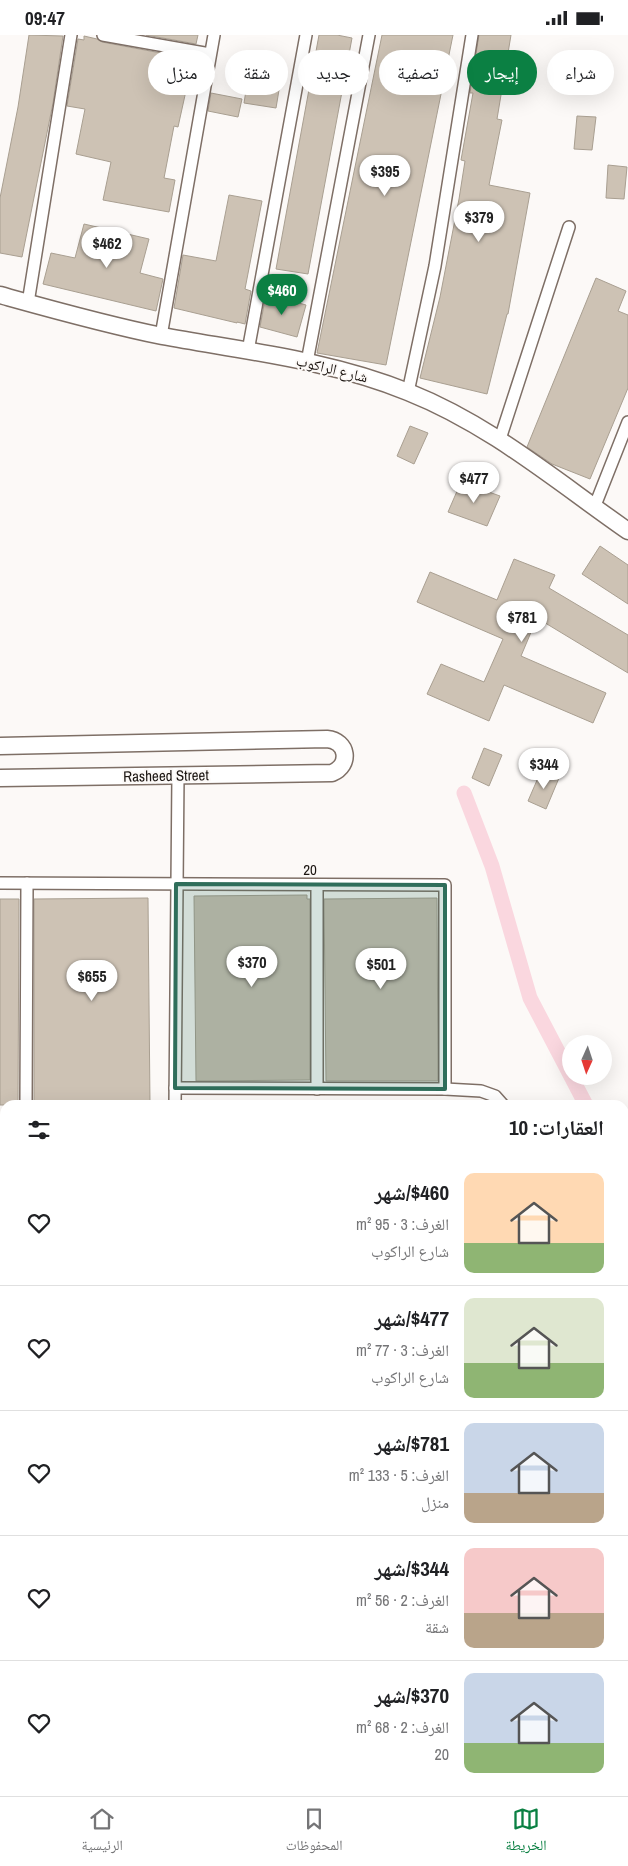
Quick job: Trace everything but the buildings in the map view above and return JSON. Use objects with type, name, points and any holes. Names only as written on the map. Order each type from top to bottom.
[{"type":"street","points":[[28,303],[70,35]]},
{"type":"street","points":[[103,35],[187,50]]},
{"type":"street","points":[[211,50],[214,35]]},
{"type":"street","points":[[248,351],[306,35]]},
{"type":"street","points":[[307,362],[369,35]]},
{"type":"street","points":[[408,392],[435,265],[472,35]]},
{"type":"street","points":[[161,336],[203,95]]},
{"type":"street","points":[[500,439],[569,227]]},
{"type":"street","name":"شارع الراكوب","points":[[0,295],[72,316],[161,336],[307,362],[350,372],[408,392],[471,421],[500,439],[628,531]]},
{"type":"street","points":[[594,508],[628,422]]},
{"type":"street","name":"Rasheed Street","points":[[0,746],[327,739],[341,745],[345,754],[341,768],[332,773],[0,778]]},
{"type":"street","points":[[175,1100],[178,775]]},
{"type":"street","name":"20","points":[[0,883],[445,885],[444,1089]]},
{"type":"street","points":[[26,1100],[27,883]]},
{"type":"street","points":[[316,1089],[317,885]]},
{"type":"street","points":[[175,1088],[444,1089],[480,1091],[495,1096],[499,1100]]},
{"type":"highlighted area","points":[[176,884],[445,885],[445,1089],[175,1088]]},
{"type":"waterway","points":[[464,793],[492,866],[530,998],[583,1100]]}]
